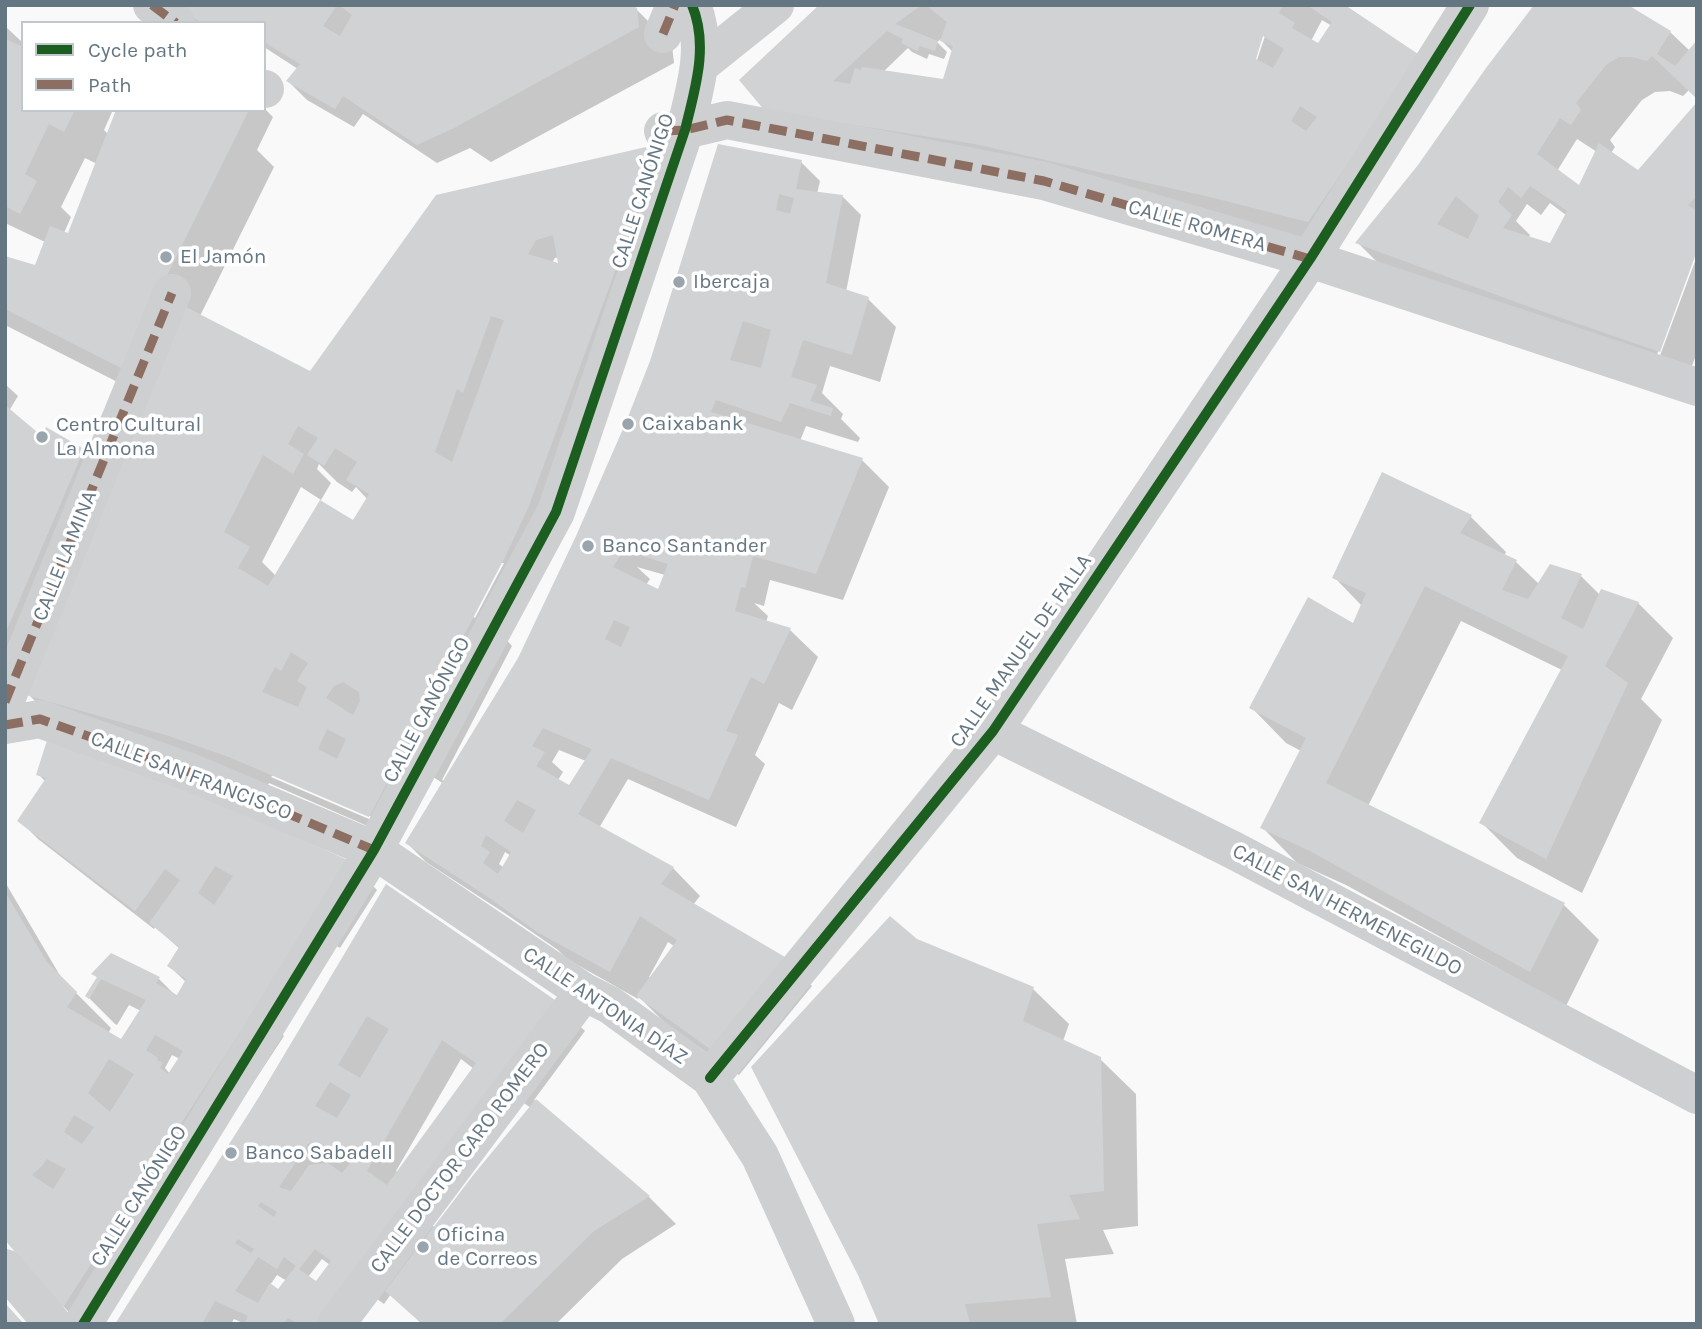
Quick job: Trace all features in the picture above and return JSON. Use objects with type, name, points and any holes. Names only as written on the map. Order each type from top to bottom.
[{"type":"street","points":[[152,5],[173,21]]},
{"type":"street","name":"CALLE CANÓNIGO","points":[[83,1324],[374,850],[556,512],[674,130],[700,65],[698,20],[692,5]]},
{"type":"street","points":[[700,65],[775,5]]},
{"type":"street","name":"CALLE MANUEL DE FALLA","points":[[710,1078],[993,731],[1310,259],[1470,5]]},
{"type":"street","name":"CALLE ROMERA","points":[[674,130],[727,120],[1044,181],[1310,259],[1697,387]]},
{"type":"street","name":"CALLE LA MINA","points":[[5,702],[172,293]]},
{"type":"street","name":"CALLE SAN FRANCISCO","points":[[5,725],[40,719],[192,773],[374,850]]},
{"type":"street","name":"CALLE SAN HERMENEGILDO","points":[[993,731],[1233,850],[1697,1095]]},
{"type":"street","name":"CALLE ANTONIA DÍAZ","points":[[374,850],[584,992],[610,1005],[710,1078],[760,1156],[836,1324]]},
{"type":"street","name":"CALLE DOCTOR CARO ROMERO","points":[[336,1324],[584,992]]},
{"type":"street","points":[[5,1268],[53,1324]]},
{"type":"building","points":[[174,5],[337,5],[323,26],[340,36],[352,15],[339,5],[632,5],[637,8],[639,27],[454,128],[417,145],[343,96],[335,109],[286,81],[300,64],[266,43],[266,21],[199,21]]},
{"type":"building","points":[[819,5],[922,5],[895,24],[938,41],[935,51],[920,46],[917,51],[901,43],[903,39],[887,31],[833,81],[850,84],[855,68],[861,70],[862,67],[943,79],[953,46],[940,41],[947,22],[926,5],[1283,5],[1279,13],[1295,23],[1292,28],[1318,43],[1332,22],[1307,5],[1345,5],[1421,56],[1308,222],[975,144],[765,111],[739,80]],"holes":[[[1263,36],[1284,49],[1273,68],[1256,59]],[[1300,106],[1317,117],[1306,131],[1291,121]]]},
{"type":"building","points":[[1534,5],[1628,5],[1671,31],[1657,54],[1675,66],[1697,40],[1697,99],[1652,56],[1647,61],[1619,57],[1606,65],[1576,103],[1581,110],[1571,125],[1560,118],[1537,154],[1579,185],[1599,143],[1638,170],[1697,102],[1697,196],[1688,205],[1697,211],[1697,251],[1660,352],[1355,243],[1418,165]],"holes":[[[1530,186],[1567,211],[1550,243],[1503,228],[1512,215],[1498,202],[1508,187],[1521,198]],[[1456,196],[1479,216],[1468,239],[1437,224]]]},
{"type":"building","points":[[5,39],[21,46],[21,112],[74,112],[64,132],[49,124],[25,174],[37,181],[20,214],[5,206]]},
{"type":"building","points":[[115,112],[248,112],[121,368],[5,309],[5,256],[35,265],[50,226],[68,233]]},
{"type":"building","points":[[718,144],[802,160],[796,189],[843,195],[826,283],[869,297],[852,355],[803,340],[791,377],[817,385],[810,401],[833,408],[831,416],[790,403],[781,422],[716,400],[711,412],[863,458],[816,574],[753,556],[745,588],[741,587],[735,611],[791,628],[764,684],[751,677],[726,731],[738,735],[709,800],[611,758],[578,814],[674,867],[661,884],[785,957],[710,1049],[636,996],[677,940],[640,916],[610,972],[537,932],[405,843],[518,658],[576,536],[650,361]],"holes":[[[779,194],[794,198],[790,214],[776,210]],[[743,321],[771,330],[761,368],[730,360]],[[624,550],[668,564],[658,589],[613,567]],[[614,620],[630,627],[621,647],[605,639]],[[543,728],[592,749],[569,785],[536,766],[545,752],[532,746]],[[517,800],[536,810],[523,833],[504,821]],[[486,835],[511,852],[498,874],[483,863],[490,852],[481,846]]]},
{"type":"building","points":[[646,147],[656,160],[528,508],[369,817],[229,757],[169,736],[26,695],[184,306],[310,371],[436,195]],"holes":[[[553,235],[558,263],[528,254],[536,240]],[[491,316],[504,320],[452,462],[435,452],[457,389],[463,393]],[[298,426],[318,438],[307,455],[324,466],[335,448],[357,462],[346,480],[369,494],[353,520],[320,500],[268,586],[238,568],[250,547],[224,532],[263,455],[293,474],[304,454],[288,444]],[[291,652],[308,663],[297,681],[307,687],[298,707],[262,692],[275,667],[281,671]],[[343,682],[359,692],[360,701],[353,715],[326,698],[334,686]],[[327,729],[346,739],[337,759],[318,749]]]},
{"type":"building","points":[[5,405],[43,437],[46,427],[84,449],[5,634]]},
{"type":"building","points":[[1382,472],[1472,515],[1460,533],[1517,560],[1502,590],[1528,599],[1550,564],[1582,574],[1561,618],[1583,629],[1601,589],[1639,602],[1605,666],[1628,683],[1546,859],[1479,823],[1568,656],[1425,586],[1326,783],[1565,903],[1530,972],[1308,850],[1260,828],[1306,738],[1249,708],[1308,597],[1353,623],[1366,593],[1332,578]]},
{"type":"building","points":[[49,734],[103,751],[350,861],[62,1309],[5,1240],[5,892],[47,962],[77,992],[67,1007],[121,1039],[146,1000],[101,979],[89,999],[85,996],[97,977],[91,974],[111,953],[160,977],[156,983],[177,995],[186,979],[167,966],[179,947],[149,923],[180,880],[165,869],[135,911],[17,821],[46,778],[36,775]],"holes":[[[215,866],[233,876],[214,905],[198,893]],[[155,1035],[183,1051],[168,1074],[160,1068],[163,1063],[146,1050]],[[109,1059],[134,1074],[110,1112],[88,1093]],[[74,1115],[94,1127],[82,1144],[64,1132]],[[47,1159],[66,1169],[53,1189],[32,1175]]]},
{"type":"building","points":[[386,884],[558,1002],[322,1324],[298,1324],[288,1318],[283,1324],[244,1324],[248,1316],[215,1301],[202,1324],[115,1324],[259,1097]],"holes":[[[367,1016],[389,1029],[360,1078],[338,1065]],[[442,1040],[476,1063],[387,1185],[367,1171]],[[330,1082],[351,1095],[337,1118],[315,1106]],[[309,1143],[339,1163],[344,1155],[352,1161],[342,1173],[328,1163],[309,1165],[291,1191],[279,1187]],[[261,1202],[277,1212],[274,1217],[258,1206]],[[238,1239],[254,1249],[251,1253],[235,1243]],[[315,1249],[331,1261],[316,1281],[299,1269]],[[258,1257],[277,1269],[284,1257],[296,1266],[278,1289],[270,1283],[258,1303],[235,1291]]]},
{"type":"building","points":[[890,916],[917,939],[1034,987],[1023,1021],[1101,1057],[1104,1191],[1069,1195],[1080,1219],[1037,1224],[1051,1297],[965,1304],[970,1324],[879,1324],[858,1275],[751,1067]]},
{"type":"building","points":[[536,1099],[650,1196],[594,1231],[500,1324],[422,1324],[385,1291],[474,1174]]},
{"type":"building","points":[[5,1303],[24,1324],[5,1324]]},
{"type":"marked path","points":[[152,5],[173,21]]},
{"type":"marked path","points":[[663,34],[675,5]]},
{"type":"marked path","points":[[663,131],[685,130],[727,120],[1044,181],[1310,259]]},
{"type":"marked path","points":[[5,702],[172,293]]},
{"type":"marked path","points":[[5,725],[40,719],[192,773],[374,850]]},
{"type":"cycle path","points":[[83,1324],[374,850],[556,512],[685,130],[700,52],[697,20],[692,5]]},
{"type":"cycle path","points":[[710,1078],[993,731],[1310,259],[1470,5]]},
{"type":"place","name":"El Jamón","points":[[166,257]]},
{"type":"place","name":"Ibercaja","points":[[679,282]]},
{"type":"place","name":"Caixabank","points":[[628,424]]},
{"type":"place","name":"Centro Cultural La Almona","points":[[42,437]]},
{"type":"place","name":"Banco Santander","points":[[588,546]]},
{"type":"place","name":"Banco Sabadell","points":[[231,1153]]},
{"type":"place","name":"Oficina de Correos","points":[[423,1247]]}]
